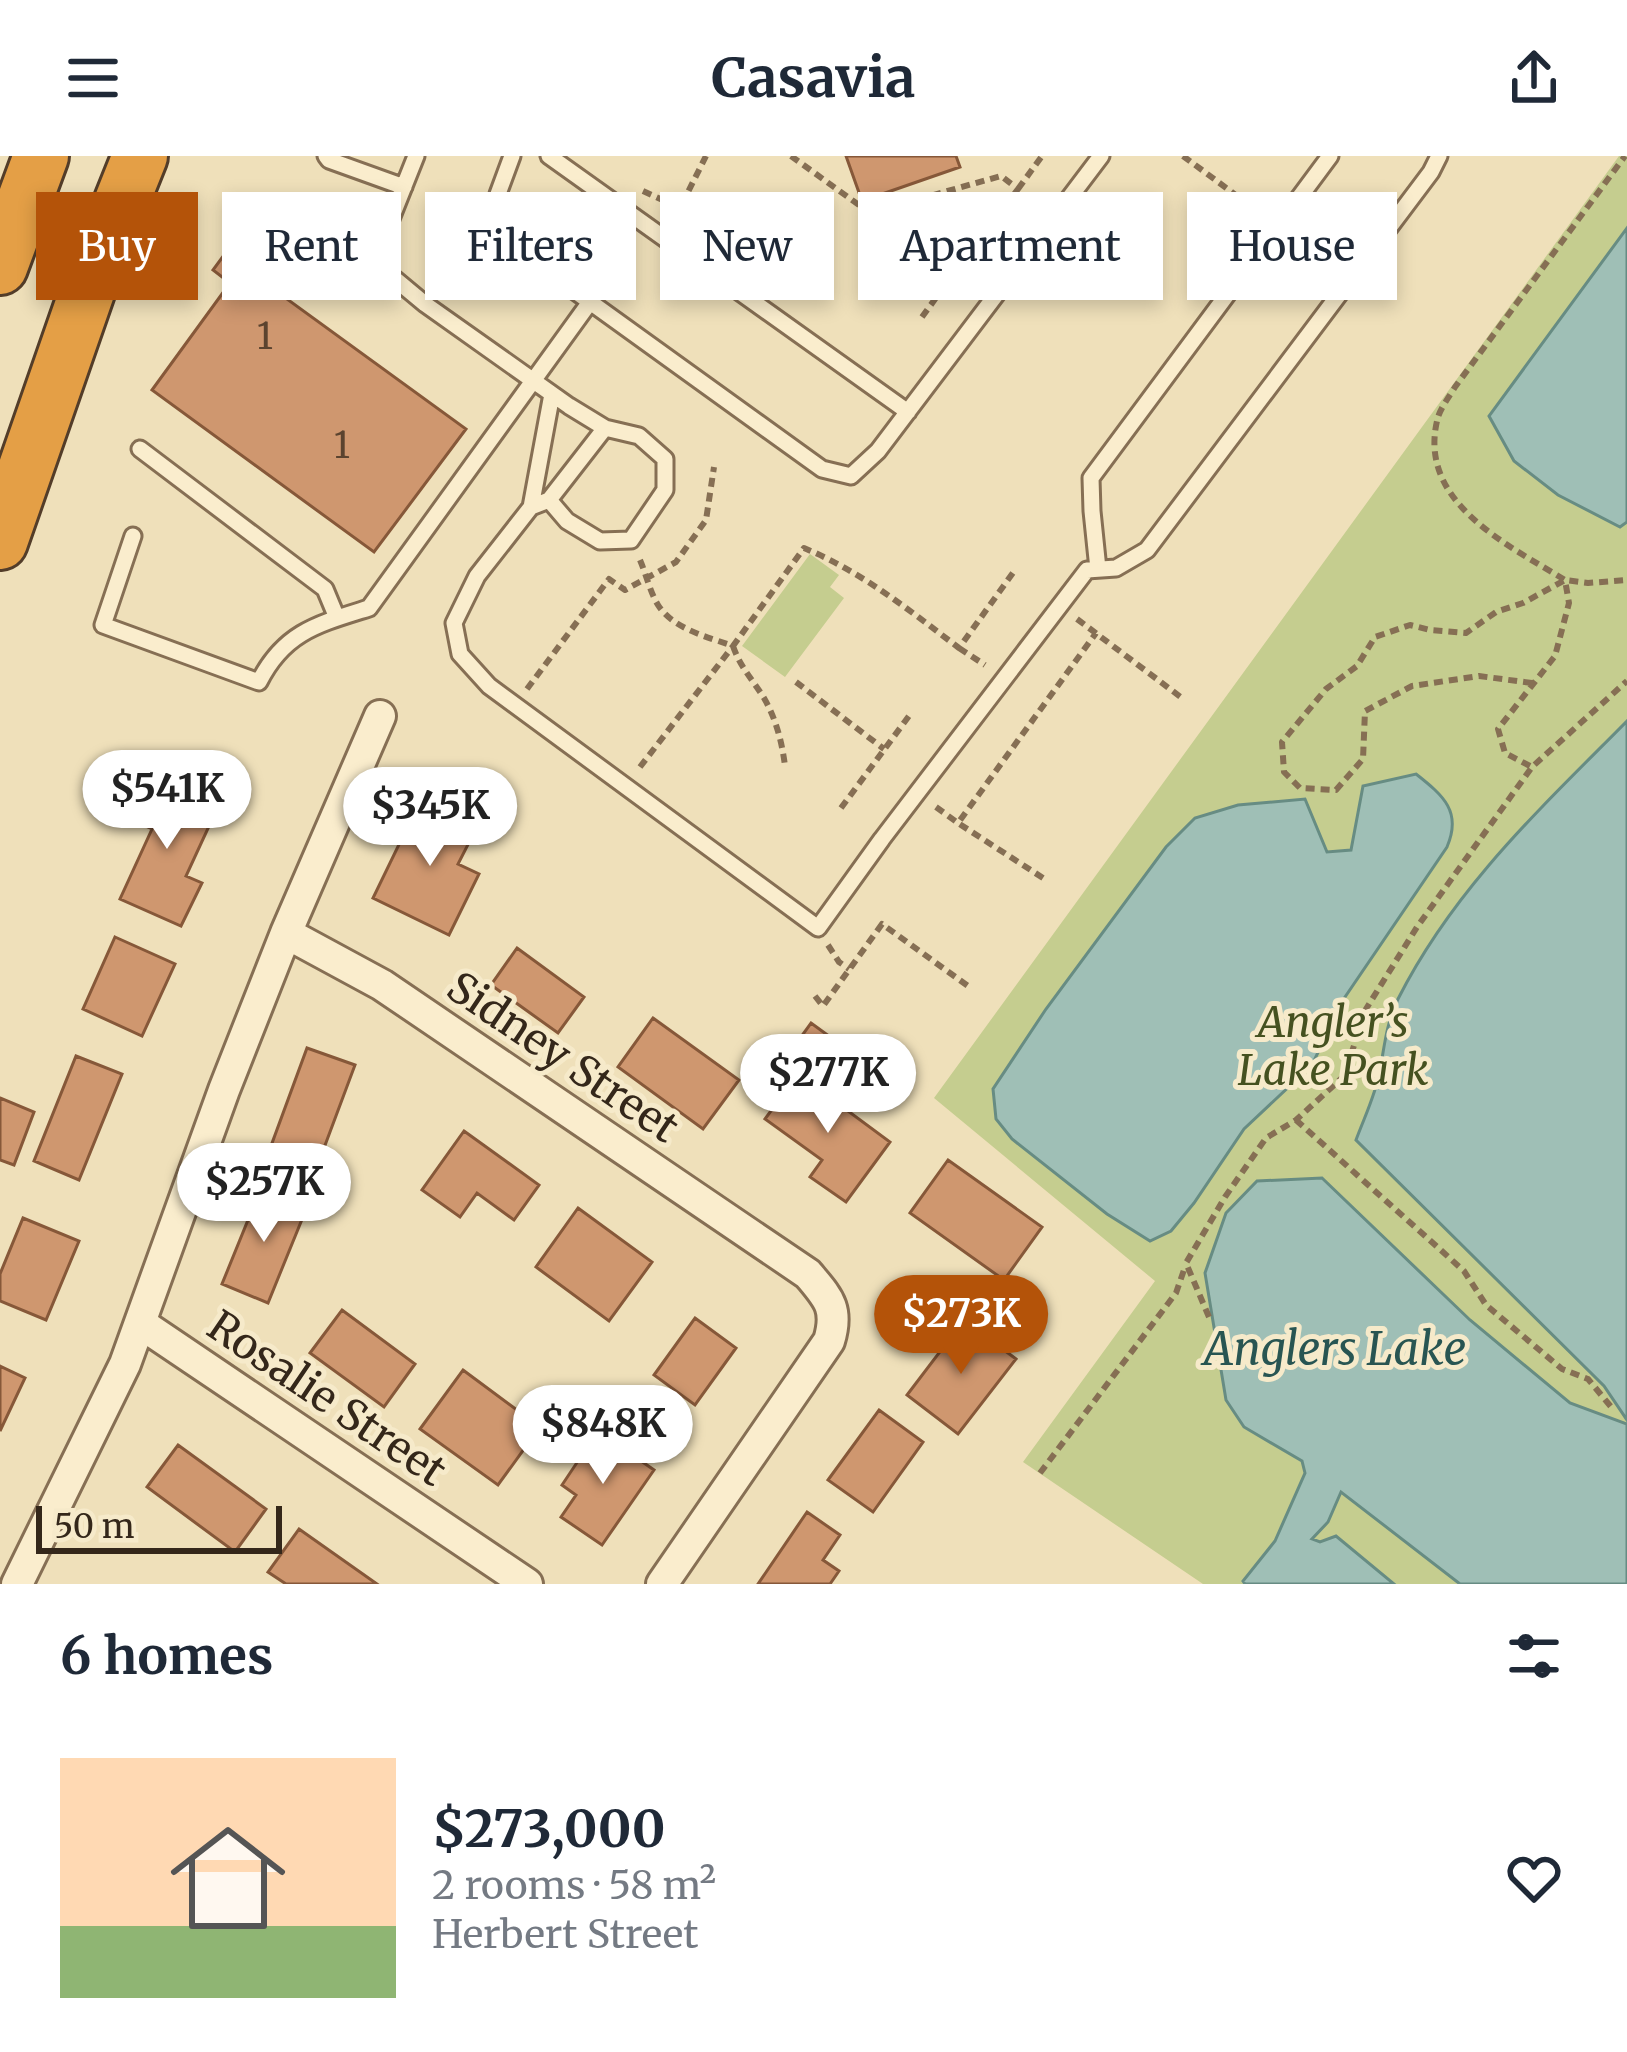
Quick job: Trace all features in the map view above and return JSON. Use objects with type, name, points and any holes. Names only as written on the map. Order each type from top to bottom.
[{"type":"highway","points":[[0,267],[41,156]]},
{"type":"highway","points":[[0,542],[140,156]]},
{"type":"street","points":[[17,1584],[124,1364],[286,933],[380,716]]},
{"type":"street","name":"Sidney Street","points":[[286,933],[382,985],[808,1274],[830,1300],[829,1341],[662,1584]]},
{"type":"street","name":"Rosalie Street","points":[[140,1322],[527,1584]]},
{"type":"lane","points":[[326,156],[404,188]]},
{"type":"lane","points":[[416,156],[381,244],[389,274],[552,394],[605,428],[639,436],[664,459],[665,490],[631,540],[600,541],[567,521],[549,500]]},
{"type":"lane","points":[[512,156],[498,194],[500,225],[518,250],[822,470],[850,476],[878,451],[1101,156]]},
{"type":"lane","points":[[549,156],[908,412]]},
{"type":"lane","points":[[1098,569],[1091,478],[1330,156]]},
{"type":"lane","points":[[552,394],[531,507],[477,576],[454,623],[460,654],[489,686],[818,928],[1087,570],[1116,568],[1147,550],[1439,156]]},
{"type":"lane","points":[[133,536],[103,625],[259,682],[271,658],[292,638],[369,608],[590,302]]},
{"type":"lane","points":[[531,507],[549,500],[605,428]]},
{"type":"lane","points":[[140,449],[326,589],[337,618]]},
{"type":"path","points":[[640,190],[680,208],[706,156]]},
{"type":"path","points":[[791,156],[858,204]]},
{"type":"path","points":[[1016,192],[1042,156]]},
{"type":"path","points":[[1183,156],[1232,192]]},
{"type":"path","points":[[1625,156],[1455,387],[1437,418],[1435,457],[1448,494],[1486,531],[1565,580],[1627,580]]},
{"type":"path","points":[[944,192],[1001,176],[1018,189]]},
{"type":"path","points":[[922,317],[934,300]]},
{"type":"path","points":[[515,705],[609,579],[625,590],[676,562],[706,520],[714,467]]},
{"type":"path","points":[[631,540],[658,605],[669,617],[733,646]]},
{"type":"path","points":[[625,787],[804,548],[872,583],[985,665]]},
{"type":"path","points":[[958,648],[1015,570]]},
{"type":"path","points":[[1532,767],[1505,753],[1498,729],[1555,656],[1569,603],[1565,580]]},
{"type":"path","points":[[1532,683],[1479,676],[1412,686],[1365,711],[1363,759],[1336,790],[1300,788],[1284,772],[1282,742],[1325,688],[1357,666],[1376,637],[1411,625],[1466,633],[1496,612],[1565,580]]},
{"type":"path","points":[[1059,607],[1182,698]]},
{"type":"path","points":[[1042,878],[958,823],[1096,633]]},
{"type":"path","points":[[733,646],[740,667],[770,710],[785,766]]},
{"type":"path","points":[[1040,1473],[1176,1293],[1186,1263],[1266,1138],[1297,1120],[1344,1076],[1366,1009],[1417,927],[1532,767],[1627,681]]},
{"type":"path","points":[[796,682],[884,748]]},
{"type":"path","points":[[841,808],[909,716]]},
{"type":"path","points":[[815,996],[823,1006],[882,924],[968,986]]},
{"type":"path","points":[[1297,1120],[1464,1271],[1486,1305],[1562,1369],[1588,1379],[1612,1408]]},
{"type":"path","points":[[1186,1263],[1209,1318]]},
{"type":"green space","name":"Angler’s Lake Park","points":[[1619,156],[1627,156],[1627,1584],[1203,1584],[1023,1462],[1155,1281],[934,1098]]},
{"type":"green space","points":[[810,554],[839,575],[830,587],[844,598],[785,677],[742,646]]},
{"type":"water","points":[[1627,228],[1627,522],[1620,527],[1558,495],[1514,461],[1489,416]]},
{"type":"water","name":"Anglers Lake","points":[[1627,721],[1627,1420],[1604,1386],[1356,1140],[1376,1088],[1391,1017],[1420,959],[1501,851]]},
{"type":"water","points":[[1416,774],[1448,806],[1452,824],[1447,847],[1343,1000],[1312,1065],[1244,1129],[1171,1231],[1150,1241],[1107,1214],[1012,1139],[996,1119],[993,1089],[1166,847],[1195,818],[1238,805],[1305,799],[1327,852],[1351,850],[1363,786]]},
{"type":"water","name":"Anglers Lake","points":[[1322,1178],[1470,1320],[1570,1403],[1627,1424],[1627,1584],[1460,1584],[1341,1492],[1328,1522],[1312,1539],[1320,1542],[1336,1536],[1394,1584],[1245,1584],[1275,1541],[1305,1473],[1302,1461],[1244,1427],[1226,1400],[1205,1273],[1226,1213],[1257,1181]]},
{"type":"building","points":[[846,156],[956,156],[960,167],[888,192],[859,192]]},
{"type":"building","points":[[222,294],[222,300],[288,300],[466,429],[374,552],[152,390]]},
{"type":"building","points":[[144,779],[216,811],[186,876],[202,883],[181,926],[120,899],[152,829],[126,817]]},
{"type":"building","points":[[421,799],[477,827],[458,864],[479,874],[449,935],[373,898]]},
{"type":"building","points":[[115,937],[175,964],[142,1036],[83,1009]]},
{"type":"building","points":[[517,948],[584,997],[558,1033],[491,985]]},
{"type":"building","points":[[653,1018],[739,1080],[703,1129],[618,1067]]},
{"type":"building","points":[[811,1023],[855,1055],[832,1087],[788,1055]]},
{"type":"building","points":[[307,1048],[355,1065],[318,1164],[271,1146]]},
{"type":"building","points":[[76,1056],[122,1074],[79,1180],[34,1161]]},
{"type":"building","points":[[798,1074],[890,1142],[846,1202],[810,1177],[822,1160],[765,1119]]},
{"type":"building","points":[[0,1098],[34,1112],[14,1165],[0,1160]]},
{"type":"building","points":[[464,1131],[539,1185],[514,1220],[477,1193],[460,1217],[422,1190]]},
{"type":"building","points":[[948,1160],[1042,1227],[1004,1280],[910,1213]]},
{"type":"building","points":[[261,1188],[307,1207],[268,1303],[222,1284]]},
{"type":"building","points":[[578,1208],[652,1262],[609,1321],[536,1267]]},
{"type":"building","points":[[23,1218],[79,1241],[46,1320],[0,1301],[0,1274]]},
{"type":"building","points":[[342,1310],[415,1364],[384,1407],[310,1353]]},
{"type":"building","points":[[695,1318],[736,1348],[695,1405],[654,1375]]},
{"type":"building","points":[[964,1320],[1016,1359],[958,1434],[907,1395]]},
{"type":"building","points":[[0,1366],[25,1378],[0,1431]]},
{"type":"building","points":[[463,1370],[540,1427],[498,1485],[420,1429]]},
{"type":"building","points":[[879,1410],[923,1442],[873,1512],[828,1480]]},
{"type":"building","points":[[598,1431],[654,1470],[602,1545],[561,1517],[576,1495],[562,1485]]},
{"type":"building","points":[[178,1445],[266,1509],[235,1552],[147,1487]]},
{"type":"building","points":[[807,1512],[840,1535],[823,1560],[839,1571],[830,1584],[758,1584]]},
{"type":"building","points":[[299,1529],[377,1584],[286,1584],[268,1572]]}]
